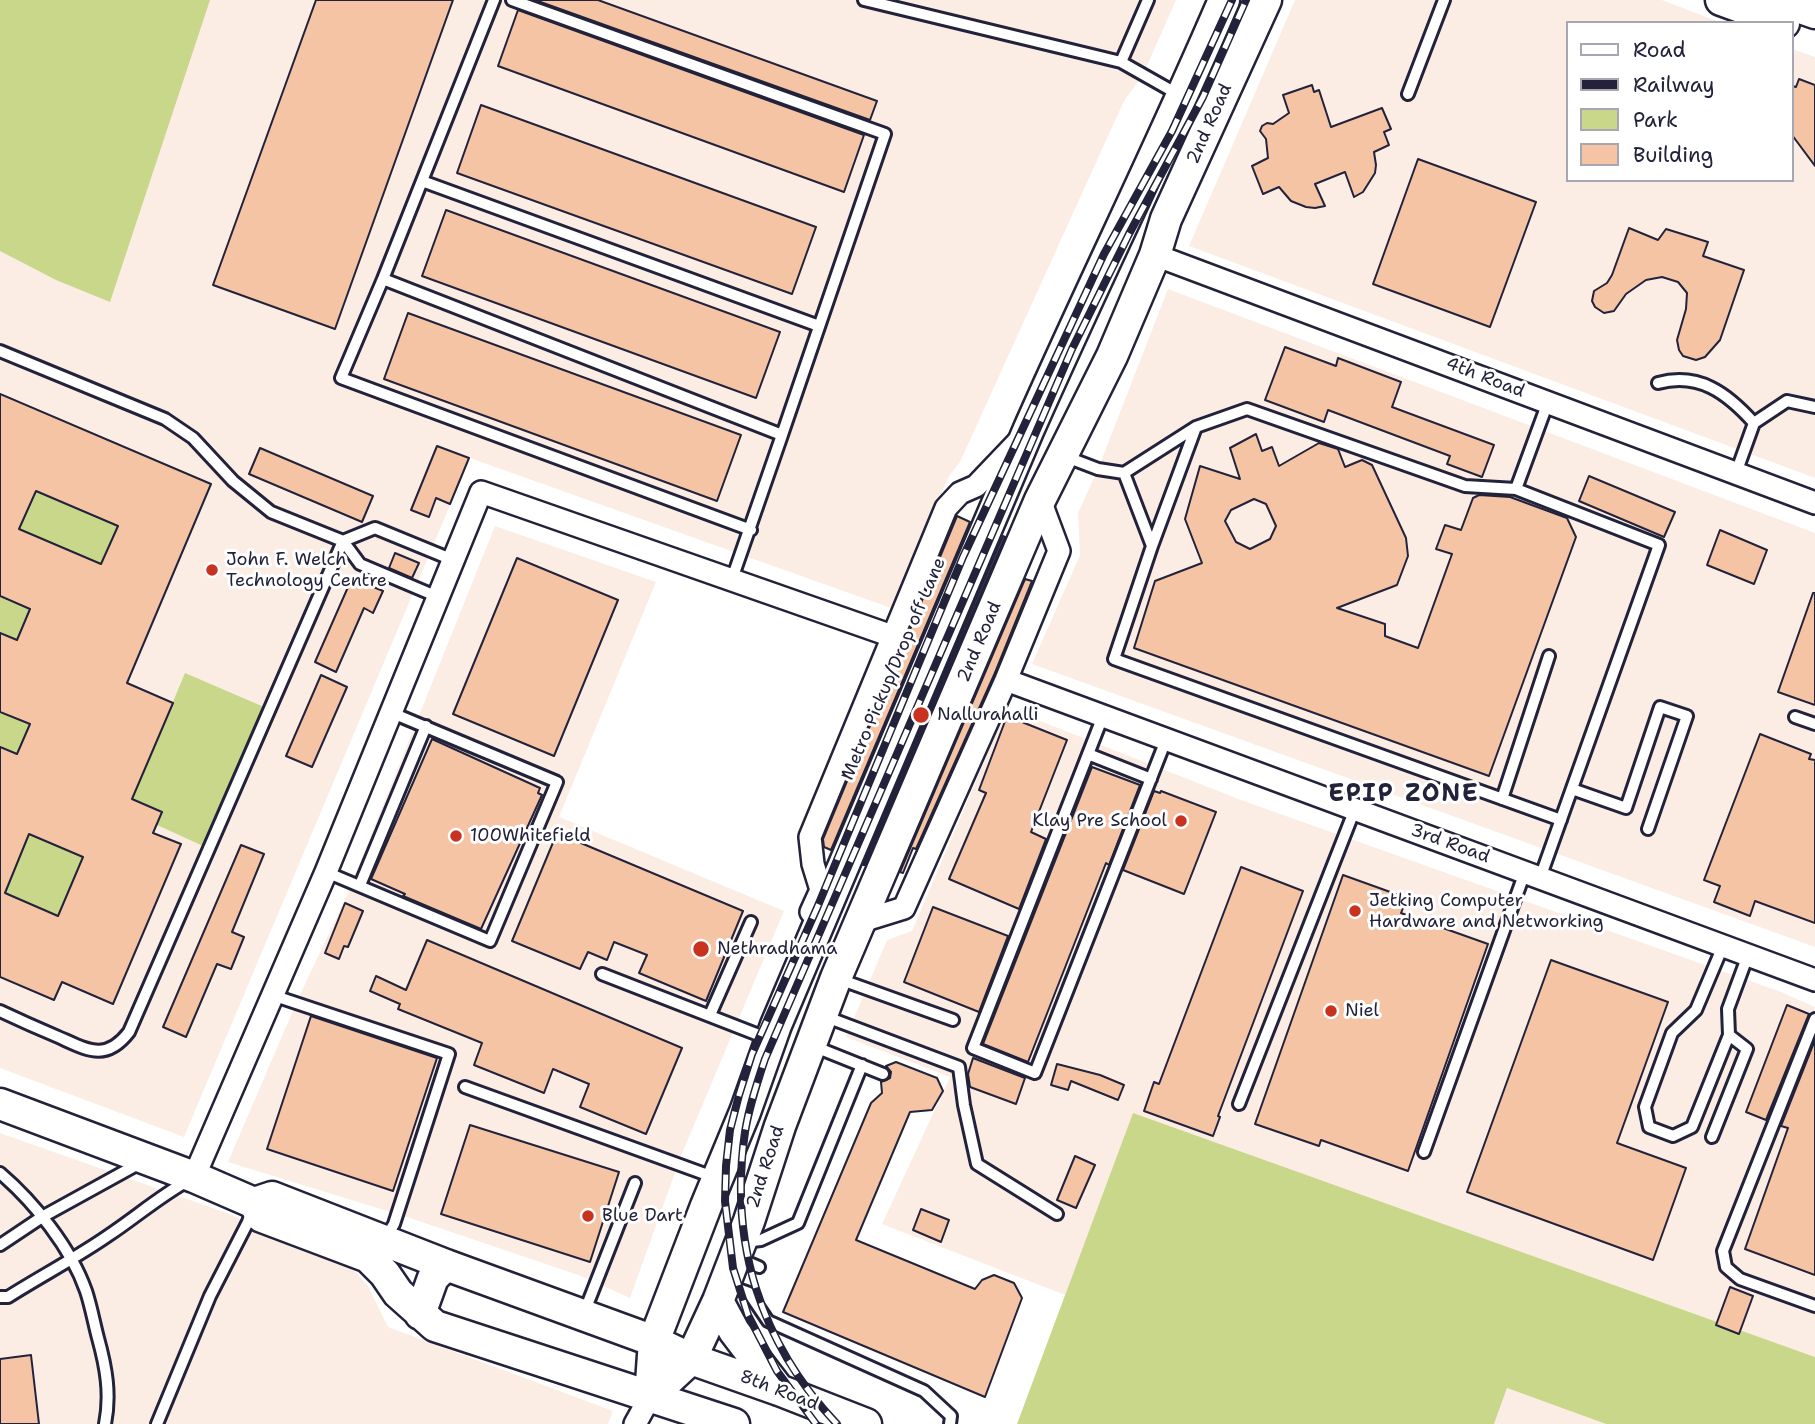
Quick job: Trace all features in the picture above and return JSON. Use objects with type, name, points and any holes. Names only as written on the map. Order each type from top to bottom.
[{"type":"main road","name":"2nd Road","points":[[650,1396],[654,1341],[773,1032],[1028,431],[1183,96],[1224,0]]},
{"type":"main road","name":"2nd Road","points":[[650,1396],[691,1359],[721,1293],[745,1255],[786,1108],[836,978],[1040,500],[1112,356],[1167,219],[1266,0]]},
{"type":"main road","points":[[1721,0],[1770,9],[1815,13]]},
{"type":"main road","points":[[1794,27],[1815,34]]},
{"type":"main road","points":[[751,1093],[786,1108]]},
{"type":"main road","points":[[0,1104],[194,1177],[254,1203],[262,1217],[368,1256],[398,1293],[435,1326],[734,1424]]},
{"type":"main road","name":"8th Road","points":[[254,1203],[272,1197],[866,1424]]},
{"type":"main road","points":[[385,1274],[392,1243]]},
{"type":"main road","points":[[420,1314],[433,1278],[446,1265]]},
{"type":"main road","points":[[721,1293],[734,1331],[779,1390]]},
{"type":"street","name":"4th Road","points":[[1155,254],[1815,503]]},
{"type":"street","points":[[773,1032],[774,995],[821,890],[813,864],[810,837],[946,508],[960,493],[976,486],[1028,431]]},
{"type":"street","points":[[194,1177],[326,872],[481,492],[892,636]]},
{"type":"street","points":[[862,921],[904,908],[1006,680],[1059,551],[1040,500]]},
{"type":"street","name":"3rd Road","points":[[1006,680],[1815,980]]},
{"type":"street","points":[[635,1424],[650,1396]]},
{"type":"lane","points":[[494,0],[341,378],[751,530]]},
{"type":"lane","points":[[512,0],[885,134],[732,579]]},
{"type":"lane","points":[[864,0],[1121,62],[1183,96]]},
{"type":"lane","points":[[1121,62],[1148,0]]},
{"type":"lane","points":[[1408,94],[1444,0]]},
{"type":"lane","points":[[422,181],[819,326]]},
{"type":"lane","points":[[383,279],[782,435]]},
{"type":"lane","points":[[0,351],[165,419],[192,438],[233,481],[265,507],[343,541],[360,564],[438,597]]},
{"type":"lane","points":[[1658,383],[1676,378],[1703,383],[1735,402],[1754,423]]},
{"type":"lane","points":[[1736,473],[1754,423],[1787,401],[1815,407]]},
{"type":"lane","points":[[1516,489],[1548,402]]},
{"type":"lane","points":[[1061,455],[1098,469],[1124,473],[1196,427],[1247,410],[1465,486],[1516,489],[1659,545],[1561,820],[1533,875],[1424,1152]]},
{"type":"lane","points":[[1196,427],[1114,659],[1561,820]]},
{"type":"lane","points":[[989,487],[1000,461]]},
{"type":"lane","points":[[1124,473],[1152,546]]},
{"type":"lane","points":[[0,1012],[91,1052],[117,1045],[129,1032],[343,541],[374,528],[453,560]]},
{"type":"lane","points":[[1502,799],[1549,656]]},
{"type":"lane","points":[[1572,789],[1626,808],[1660,706],[1687,716],[1648,830]]},
{"type":"lane","points":[[326,872],[490,941],[557,782],[390,712]]},
{"type":"lane","points":[[1103,716],[973,1048],[1035,1073],[1166,740]]},
{"type":"lane","points":[[1795,717],[1815,724]]},
{"type":"lane","points":[[360,885],[426,726]]},
{"type":"lane","points":[[1088,754],[1118,771],[1151,779]]},
{"type":"lane","name":"Metro Pickup/Drop off Lane","points":[[821,890],[858,802]]},
{"type":"lane","points":[[1239,1104],[1355,809]]},
{"type":"lane","points":[[710,1015],[751,922]]},
{"type":"lane","points":[[1723,946],[1696,1010],[1672,1033],[1646,1107],[1649,1127],[1673,1136],[1692,1127],[1729,1035],[1728,1009],[1748,955]]},
{"type":"lane","points":[[602,974],[710,1015],[773,1032]]},
{"type":"lane","points":[[836,978],[953,1020]]},
{"type":"lane","points":[[272,995],[449,1054],[394,1224],[392,1243]]},
{"type":"lane","points":[[821,1015],[959,1067],[977,1164],[1058,1214]]},
{"type":"lane","points":[[1815,1019],[1723,1251],[1726,1267],[1740,1279],[1815,1306]]},
{"type":"lane","points":[[1712,1137],[1746,1049],[1729,1035]]},
{"type":"lane","points":[[810,1045],[883,1074]]},
{"type":"lane","points":[[745,1255],[761,1240],[798,1223],[862,1065]]},
{"type":"lane","points":[[465,1087],[718,1178]]},
{"type":"lane","points":[[0,1245],[42,1217],[145,1160]]},
{"type":"lane","points":[[0,1173],[20,1190],[42,1217],[71,1261],[86,1290],[108,1376],[105,1424]]},
{"type":"lane","points":[[0,1297],[8,1297],[71,1261],[161,1195],[194,1177]]},
{"type":"lane","points":[[583,1316],[635,1183]]},
{"type":"lane","points":[[157,1424],[210,1296],[254,1203]]},
{"type":"lane","points":[[721,1293],[749,1293],[768,1321],[924,1391],[951,1416],[950,1424]]},
{"type":"shaded area","points":[[0,0],[1176,0],[1143,75],[1124,101],[960,462],[949,476],[891,608],[470,458],[184,1137],[0,1068]]},
{"type":"shaded area","points":[[1295,0],[1662,0],[1717,21],[1566,21],[1566,182],[1794,182],[1794,50],[1815,57],[1815,478],[1189,246]]},
{"type":"shaded area","points":[[1168,289],[1815,533],[1815,947],[1032,664],[1080,555],[1078,513],[1098,469]]},
{"type":"shaded area","points":[[495,526],[656,582],[559,817],[784,911],[681,1156],[630,1298],[581,1276],[410,1218],[228,1162],[298,999],[347,895]]},
{"type":"shaded area","points":[[1007,708],[1241,800],[1781,992],[1815,1007],[1815,1357],[1133,1114],[1065,1295],[882,1224],[950,1077],[846,1037],[887,940],[912,931]]},
{"type":"shaded area","points":[[0,1133],[227,1213],[351,1267],[368,1286],[388,1327],[613,1411],[608,1424],[0,1424]]},
{"type":"shaded area","points":[[1507,1388],[1606,1424],[1494,1424]]},
{"type":"green space","points":[[0,0],[210,0],[110,302],[56,280],[0,251]]},
{"type":"green space","points":[[36,491],[118,526],[101,564],[19,529]]},
{"type":"green space","points":[[0,596],[30,609],[17,640],[0,633]]},
{"type":"green space","points":[[185,673],[264,707],[203,846],[157,825],[162,811],[90,781],[142,776]]},
{"type":"green space","points":[[0,712],[30,724],[17,754],[0,747]]},
{"type":"green space","points":[[29,834],[83,857],[58,916],[5,893]]},
{"type":"green space","points":[[1133,1113],[1815,1357],[1815,1424],[1606,1424],[1507,1388],[1494,1424],[1017,1424]]},
{"type":"building","points":[[316,0],[453,0],[335,329],[213,285]]},
{"type":"building","points":[[535,0],[598,0],[877,101],[870,120]]},
{"type":"building","points":[[518,10],[864,135],[844,192],[498,66]]},
{"type":"building","points":[[1799,79],[1815,85],[1815,166],[1794,138],[1796,87]]},
{"type":"building","points":[[1312,85],[1314,92],[1319,90],[1331,127],[1382,108],[1391,129],[1384,132],[1389,145],[1374,152],[1375,173],[1363,192],[1354,197],[1345,172],[1315,184],[1325,206],[1315,208],[1291,201],[1279,187],[1263,194],[1252,166],[1268,158],[1266,139],[1260,131],[1262,126],[1273,124],[1289,113],[1283,95]]},
{"type":"building","points":[[481,105],[816,227],[792,294],[457,173]]},
{"type":"building","points":[[1418,159],[1536,202],[1490,327],[1373,284]]},
{"type":"building","points":[[446,210],[780,332],[756,398],[422,276]]},
{"type":"building","points":[[1629,228],[1658,240],[1666,229],[1708,242],[1703,256],[1744,270],[1720,340],[1705,357],[1696,360],[1683,356],[1679,350],[1677,340],[1686,309],[1687,293],[1678,282],[1662,277],[1646,280],[1626,294],[1614,311],[1604,313],[1595,307],[1592,301],[1594,291],[1607,283],[1612,275]]},
{"type":"building","points":[[408,313],[741,435],[717,501],[384,379]]},
{"type":"building","points":[[1285,347],[1336,366],[1338,358],[1401,382],[1392,407],[1494,445],[1482,477],[1447,464],[1450,456],[1328,410],[1324,422],[1265,400]]},
{"type":"building","points":[[0,394],[211,484],[127,683],[173,703],[132,799],[162,812],[153,833],[181,844],[113,1004],[62,982],[54,1000],[0,977],[0,747],[17,754],[30,724],[0,712],[0,633],[17,640],[30,609],[0,596]],"holes":[[[36,491],[118,526],[101,564],[19,529]],[[29,834],[83,857],[58,916],[5,893]]]},
{"type":"building","points":[[1256,434],[1262,451],[1272,447],[1279,466],[1319,443],[1338,449],[1345,467],[1362,460],[1372,465],[1406,538],[1408,556],[1397,585],[1337,608],[1385,624],[1385,636],[1418,648],[1452,554],[1436,549],[1445,525],[1461,530],[1473,498],[1479,495],[1510,497],[1567,518],[1576,537],[1489,776],[1134,648],[1155,581],[1202,563],[1185,519],[1200,466],[1240,479],[1230,448]],"holes":[[[1254,499],[1266,504],[1276,526],[1270,539],[1250,549],[1236,542],[1225,521],[1231,510]]]},
{"type":"building","points":[[437,446],[469,458],[450,504],[436,498],[429,517],[411,510]]},
{"type":"building","points":[[260,448],[373,496],[362,522],[249,474]]},
{"type":"building","points":[[1589,476],[1675,512],[1664,537],[1579,501]]},
{"type":"building","points":[[957,516],[970,522],[831,850],[824,847],[823,839]]},
{"type":"building","points":[[1720,530],[1767,550],[1754,584],[1707,565]]},
{"type":"building","points":[[1003,536],[1005,537],[863,865]]},
{"type":"building","points":[[395,553],[419,563],[412,578],[389,568]]},
{"type":"building","points":[[517,558],[618,600],[554,756],[453,714]]},
{"type":"building","points":[[352,578],[383,591],[373,613],[364,608],[336,672],[315,662]]},
{"type":"building","points":[[1025,579],[1032,581],[994,675],[916,849],[913,848],[903,873],[900,872]]},
{"type":"building","points":[[1815,593],[1815,705],[1778,692]]},
{"type":"building","points":[[321,675],[347,687],[312,767],[286,756]]},
{"type":"building","points":[[1007,716],[1067,740],[1031,832],[1046,839],[1019,909],[949,879],[986,793],[979,790]]},
{"type":"building","points":[[1760,734],[1811,754],[1809,759],[1815,760],[1815,923],[1755,901],[1750,916],[1714,902],[1720,886],[1704,880]]},
{"type":"building","name":"100Whitefield","points":[[432,739],[540,788],[538,793],[542,795],[481,929],[403,896],[405,894],[371,879]]},
{"type":"building","points":[[1092,767],[1140,785],[1109,865],[1106,863],[1028,1062],[983,1044]]},
{"type":"building","points":[[1154,791],[1161,791],[1216,812],[1184,894],[1123,870]]},
{"type":"building","points":[[557,833],[743,911],[706,1001],[639,973],[647,955],[614,942],[607,960],[588,952],[580,969],[512,941]]},
{"type":"building","points":[[241,845],[264,854],[232,932],[244,937],[231,969],[217,964],[186,1037],[163,1027]]},
{"type":"building","points":[[1241,867],[1303,891],[1218,1116],[1220,1117],[1213,1136],[1144,1111],[1154,1082],[1159,1084]]},
{"type":"building","points":[[1343,875],[1407,898],[1401,913],[1488,944],[1408,1171],[1321,1140],[1319,1146],[1255,1124]]},
{"type":"building","points":[[345,903],[363,911],[348,947],[344,946],[339,959],[325,953]]},
{"type":"building","points":[[933,907],[1008,936],[979,1012],[904,982]]},
{"type":"building","points":[[427,940],[682,1048],[646,1134],[580,1107],[589,1084],[553,1069],[544,1093],[474,1065],[482,1043],[398,1009],[400,1004],[370,991],[376,976],[406,990]]},
{"type":"building","points":[[1551,960],[1668,1002],[1617,1143],[1686,1168],[1653,1260],[1467,1192]]},
{"type":"building","points":[[1787,1005],[1809,1014],[1766,1120],[1746,1112]]},
{"type":"building","points":[[311,1016],[437,1058],[393,1191],[267,1149]]},
{"type":"building","points":[[1815,1040],[1815,1275],[1745,1249],[1788,1128],[1781,1126]]},
{"type":"building","points":[[973,1058],[1025,1078],[1016,1104],[970,1087],[968,1074]]},
{"type":"building","points":[[896,1062],[937,1078],[943,1091],[932,1110],[910,1112],[856,1240],[975,1289],[982,1280],[994,1275],[1014,1283],[1022,1298],[985,1397],[783,1312],[871,1103],[882,1093],[881,1082],[890,1078],[891,1072],[886,1066]]},
{"type":"building","points":[[1057,1064],[1100,1075],[1124,1085],[1118,1100],[1071,1081],[1068,1090],[1051,1085]]},
{"type":"building","points":[[470,1125],[619,1172],[590,1262],[441,1214]]},
{"type":"building","points":[[1075,1156],[1095,1165],[1076,1208],[1057,1200]]},
{"type":"building","points":[[921,1209],[949,1220],[941,1242],[913,1230]]},
{"type":"building","points":[[1730,1287],[1753,1296],[1739,1334],[1716,1325]]},
{"type":"building","points":[[31,1355],[39,1424],[0,1424],[0,1359]]},
{"type":"railway","points":[[816,1424],[777,1371],[748,1315],[733,1268],[725,1201],[726,1166],[730,1130],[739,1095],[752,1054],[817,908],[963,557],[1104,254],[1172,131],[1232,0]]},
{"type":"railway","points":[[837,1424],[810,1393],[788,1360],[756,1289],[742,1213],[741,1173],[745,1132],[754,1095],[765,1059],[1072,349],[1129,234],[1203,97],[1246,0]]},
{"type":"place","name":"John F. Welch Technology Centre","points":[[212,570]]},
{"type":"place","name":"Nallurahalli","points":[[921,715]]},
{"type":"place","name":"Klay Pre School","points":[[1181,821]]},
{"type":"place","name":"100Whitefield","points":[[456,836]]},
{"type":"place","name":"Jetking Computer Hardware and Networking","points":[[1355,911]]},
{"type":"place","name":"Nethradhama","points":[[701,949]]},
{"type":"place","name":"Niel","points":[[1331,1011]]},
{"type":"place","name":"Blue Dart","points":[[588,1216]]},
{"type":"district","name":"EPIP ZONE","points":[[1404,795]]}]
